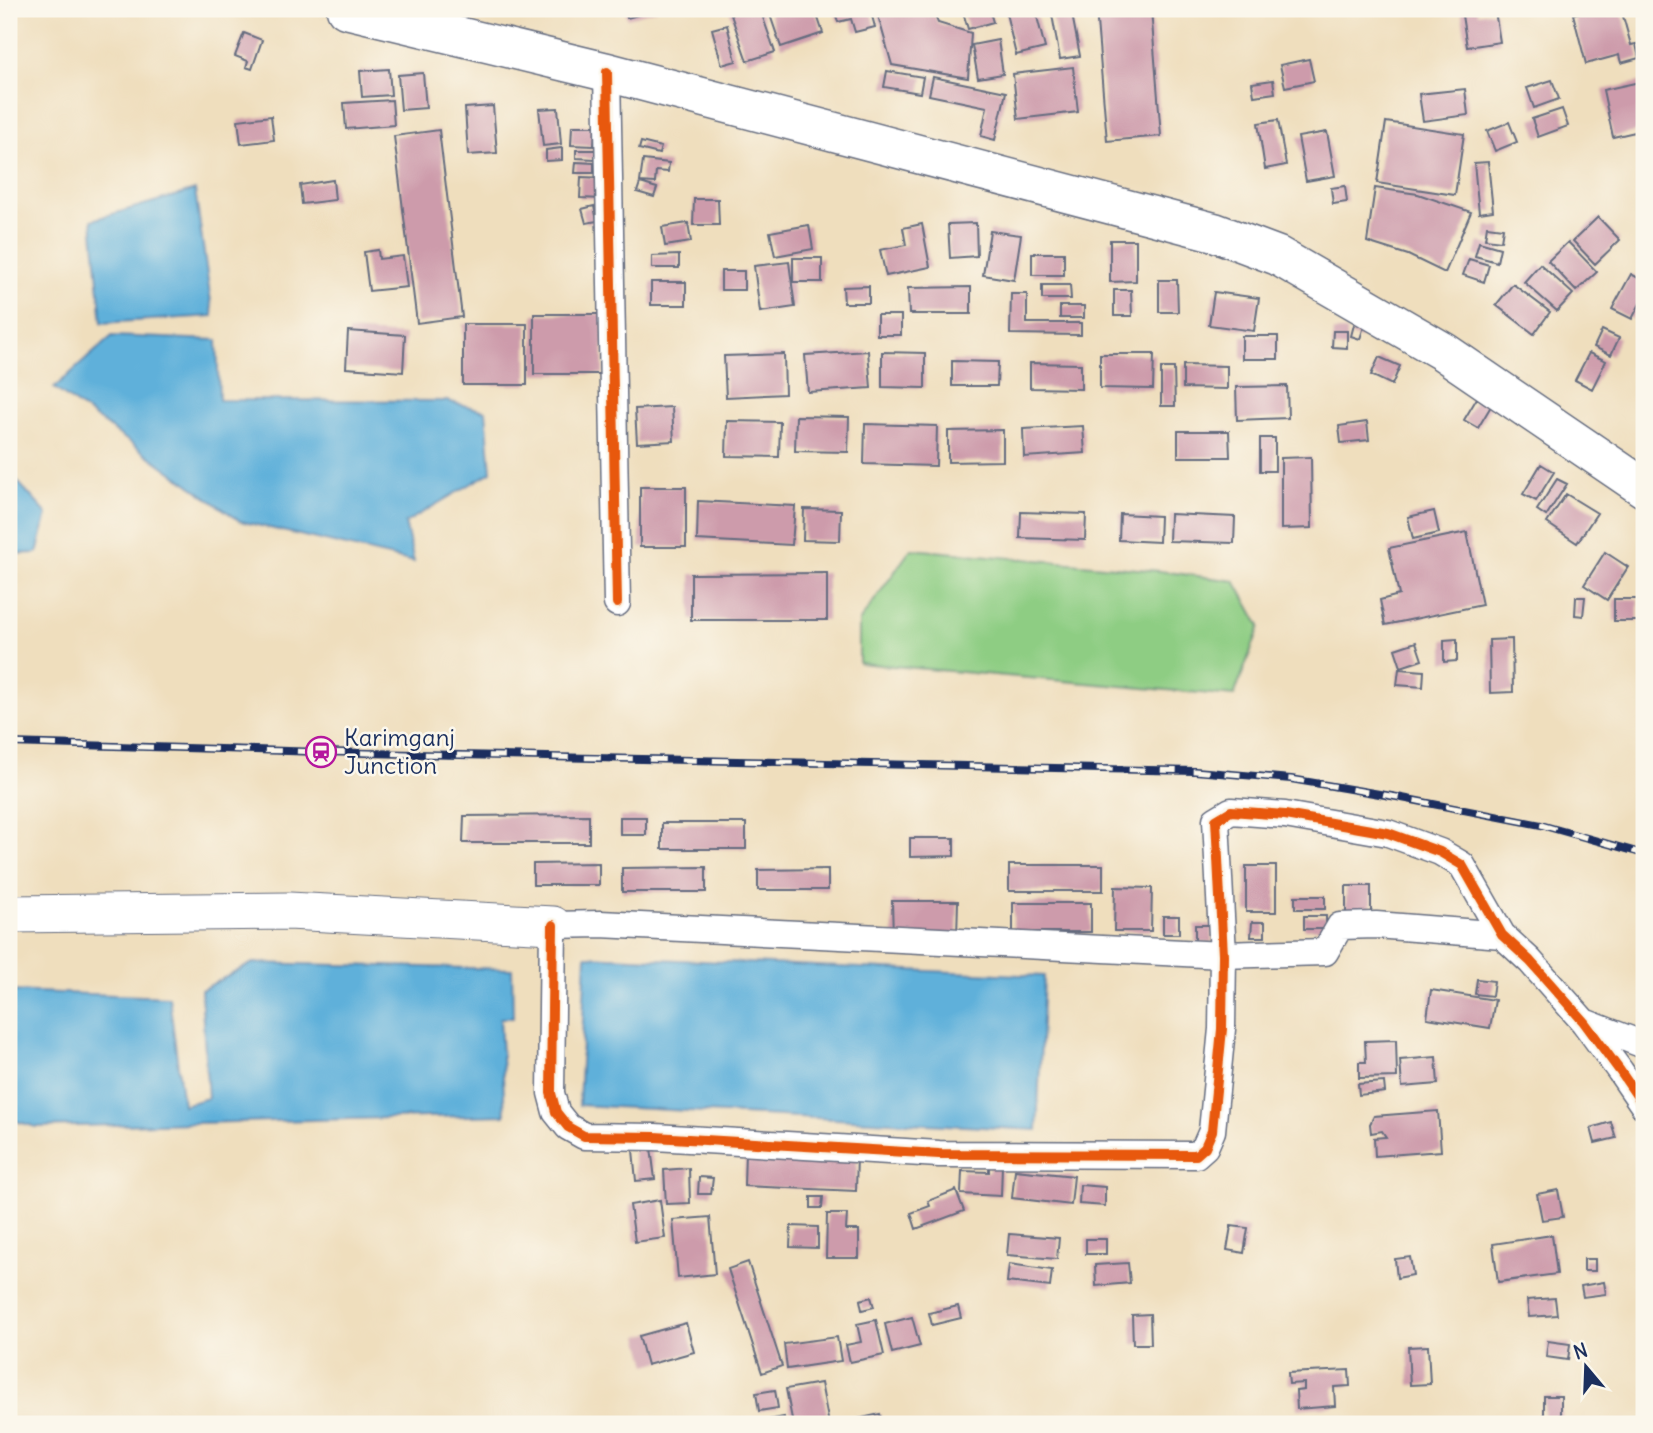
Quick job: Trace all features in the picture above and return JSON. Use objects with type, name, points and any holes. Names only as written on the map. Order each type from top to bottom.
[{"type":"highway","points":[[346,9],[607,72],[1214,232],[1278,256],[1444,352],[1644,488]]},
{"type":"street","points":[[607,72],[617,603]]},
{"type":"street","points":[[553,925],[551,1093],[556,1112],[568,1126],[584,1136],[668,1138],[939,1154],[1196,1155],[1205,1147],[1212,1131],[1222,1029],[1223,955],[1216,820],[1231,811],[1285,815],[1388,832],[1440,852],[1462,865],[1502,935],[1530,961],[1584,1022],[1644,1107]]},
{"type":"street","points":[[9,914],[289,911],[1223,955],[1325,952],[1340,926],[1376,925],[1502,935]]},
{"type":"street","points":[[1584,1022],[1644,1045]]},
{"type":"green space","points":[[911,549],[1160,571],[1235,581],[1260,626],[1234,696],[859,663],[859,622]]},
{"type":"water","points":[[195,190],[213,316],[102,323],[92,220]]},
{"type":"water","points":[[112,336],[217,340],[219,400],[447,401],[486,411],[491,472],[405,523],[414,562],[240,521],[54,388]]},
{"type":"water","points":[[9,472],[47,514],[37,553],[9,554]]},
{"type":"water","points":[[586,956],[1044,976],[1037,1130],[579,1105]]},
{"type":"water","points":[[253,963],[512,969],[513,1018],[500,1018],[505,1115],[36,1127],[9,1119],[9,991],[169,997],[183,1105],[208,1098],[201,990]]},
{"type":"building","points":[[625,9],[657,9],[657,10],[627,18]]},
{"type":"building","points":[[729,9],[760,9],[775,52],[747,61]]},
{"type":"building","points":[[768,9],[815,9],[823,33],[781,47]]},
{"type":"building","points":[[834,9],[870,9],[875,27],[855,32],[851,19],[838,22]]},
{"type":"building","points":[[932,9],[938,23],[971,33],[968,78],[892,65],[877,12]]},
{"type":"building","points":[[962,9],[989,9],[993,22],[968,29]]},
{"type":"building","points":[[1005,9],[1035,9],[1045,48],[1016,55]]},
{"type":"building","points":[[1051,9],[1071,9],[1080,56],[1060,59]]},
{"type":"building","points":[[1096,9],[1151,9],[1161,136],[1107,141]]},
{"type":"building","points":[[1461,9],[1477,9],[1478,14],[1495,11],[1500,42],[1467,47]]},
{"type":"building","points":[[1591,9],[1621,9],[1631,45],[1636,44],[1639,58],[1621,63],[1619,55],[1586,64],[1573,14]]},
{"type":"building","points":[[727,25],[736,61],[722,65],[712,29]]},
{"type":"building","points":[[244,33],[262,40],[252,69],[246,67],[248,61],[235,56]]},
{"type":"building","points":[[998,40],[1003,74],[978,78],[972,45]]},
{"type":"building","points":[[1309,59],[1314,81],[1285,87],[1280,65]]},
{"type":"building","points":[[1073,67],[1078,112],[1018,119],[1013,74]]},
{"type":"building","points":[[389,69],[391,95],[362,97],[360,71]]},
{"type":"building","points":[[887,71],[923,77],[920,93],[884,87]]},
{"type":"building","points":[[423,73],[426,108],[401,110],[398,75]]},
{"type":"building","points":[[933,77],[1006,92],[995,140],[981,136],[987,107],[929,95]]},
{"type":"building","points":[[1273,80],[1275,93],[1254,96],[1252,83]]},
{"type":"building","points":[[1552,80],[1559,99],[1534,108],[1527,88]]},
{"type":"building","points":[[1644,81],[1644,130],[1613,137],[1603,90]]},
{"type":"building","points":[[1465,89],[1468,115],[1423,121],[1419,94]]},
{"type":"building","points":[[392,100],[394,125],[346,129],[344,103]]},
{"type":"building","points":[[493,106],[497,153],[468,155],[465,108]]},
{"type":"building","points":[[558,108],[561,144],[543,146],[539,109]]},
{"type":"building","points":[[1562,109],[1568,126],[1538,137],[1532,119]]},
{"type":"building","points":[[271,116],[274,140],[241,144],[238,120]]},
{"type":"building","points":[[1278,120],[1286,165],[1265,169],[1258,123]]},
{"type":"building","points":[[1386,122],[1464,134],[1455,195],[1377,183]]},
{"type":"building","points":[[1509,122],[1517,142],[1495,151],[1487,131]]},
{"type":"building","points":[[572,126],[595,126],[594,146],[571,145]]},
{"type":"building","points":[[439,130],[462,317],[417,323],[394,136]]},
{"type":"building","points":[[1327,132],[1335,176],[1306,181],[1298,137]]},
{"type":"building","points":[[641,142],[661,147],[659,154],[639,149]]},
{"type":"building","points":[[562,148],[562,160],[546,161],[546,150]]},
{"type":"building","points":[[576,150],[595,150],[595,159],[576,158]]},
{"type":"building","points":[[643,160],[669,163],[668,172],[656,171],[655,183],[640,182]]},
{"type":"building","points":[[576,162],[594,163],[594,173],[575,173]]},
{"type":"building","points":[[1488,162],[1493,211],[1479,213],[1474,163]]},
{"type":"building","points":[[581,177],[605,178],[604,199],[580,198]]},
{"type":"building","points":[[333,180],[335,200],[302,204],[300,185]]},
{"type":"building","points":[[640,183],[657,188],[654,197],[637,192]]},
{"type":"building","points":[[1345,186],[1347,202],[1333,204],[1331,188]]},
{"type":"building","points":[[1375,188],[1418,194],[1471,212],[1445,273],[1408,255],[1367,242]]},
{"type":"building","points":[[694,199],[718,199],[719,225],[693,225]]},
{"type":"building","points":[[594,206],[597,221],[586,223],[582,209]]},
{"type":"building","points":[[1598,217],[1620,240],[1595,264],[1573,241]]},
{"type":"building","points":[[688,223],[691,242],[665,246],[662,227]]},
{"type":"building","points":[[976,223],[977,256],[950,258],[948,224]]},
{"type":"building","points":[[922,224],[930,267],[886,276],[880,250],[906,245],[903,228]]},
{"type":"building","points":[[809,225],[813,249],[775,256],[770,232]]},
{"type":"building","points":[[1487,226],[1503,228],[1501,241],[1485,239]]},
{"type":"building","points":[[990,231],[1021,235],[1014,280],[983,275]]},
{"type":"building","points":[[1110,240],[1136,240],[1136,281],[1110,282]]},
{"type":"building","points":[[1479,242],[1500,248],[1497,262],[1475,256]]},
{"type":"building","points":[[1568,242],[1597,272],[1576,291],[1548,261]]},
{"type":"building","points":[[378,250],[379,259],[403,256],[407,287],[369,291],[364,252]]},
{"type":"building","points":[[1032,253],[1064,253],[1064,275],[1032,275]]},
{"type":"building","points":[[679,255],[679,268],[652,268],[652,256]]},
{"type":"building","points":[[793,258],[822,258],[822,282],[793,282]]},
{"type":"building","points":[[1469,259],[1489,265],[1484,282],[1463,275]]},
{"type":"building","points":[[789,262],[795,307],[760,312],[754,266]]},
{"type":"building","points":[[1540,264],[1573,294],[1557,311],[1524,282]]},
{"type":"building","points":[[721,271],[744,271],[744,290],[721,290]]},
{"type":"building","points":[[1631,274],[1644,281],[1644,296],[1632,319],[1612,309]]},
{"type":"building","points":[[1159,280],[1177,280],[1178,312],[1159,312]]},
{"type":"building","points":[[651,282],[686,282],[686,305],[651,305]]},
{"type":"building","points":[[1513,284],[1550,312],[1534,334],[1496,305]]},
{"type":"building","points":[[1042,285],[1070,285],[1071,299],[1042,299]]},
{"type":"building","points":[[869,286],[869,303],[844,303],[843,287]]},
{"type":"building","points":[[971,287],[971,314],[909,314],[908,288]]},
{"type":"building","points":[[1114,290],[1131,290],[1132,316],[1114,316]]},
{"type":"building","points":[[1214,292],[1259,298],[1254,331],[1209,325]]},
{"type":"building","points":[[1011,294],[1027,294],[1027,323],[1081,323],[1081,335],[1010,334]]},
{"type":"building","points":[[1060,306],[1084,306],[1084,318],[1060,318]]},
{"type":"building","points":[[534,314],[603,314],[603,374],[534,374]]},
{"type":"building","points":[[877,315],[901,315],[901,335],[877,335]]},
{"type":"building","points":[[1356,317],[1366,320],[1360,339],[1351,336]]},
{"type":"building","points":[[463,324],[527,324],[527,385],[463,385]]},
{"type":"building","points":[[1602,330],[1619,338],[1611,355],[1594,347]]},
{"type":"building","points":[[348,331],[405,335],[403,372],[346,368]]},
{"type":"building","points":[[1333,331],[1347,331],[1347,348],[1332,347]]},
{"type":"building","points":[[1242,336],[1278,336],[1278,359],[1242,359]]},
{"type":"building","points":[[868,351],[871,388],[808,392],[805,355]]},
{"type":"building","points":[[882,352],[925,353],[925,388],[882,387]]},
{"type":"building","points":[[1589,353],[1606,361],[1592,389],[1575,380]]},
{"type":"building","points":[[784,354],[785,394],[726,397],[724,356]]},
{"type":"building","points":[[1100,354],[1154,354],[1153,389],[1100,388]]},
{"type":"building","points":[[1379,357],[1400,366],[1392,385],[1371,375]]},
{"type":"building","points":[[952,361],[998,362],[997,386],[952,386]]},
{"type":"building","points":[[1030,363],[1081,364],[1081,389],[1030,388]]},
{"type":"building","points":[[1183,365],[1227,366],[1227,389],[1183,388]]},
{"type":"building","points":[[1161,368],[1174,368],[1175,406],[1161,406]]},
{"type":"building","points":[[1287,386],[1288,418],[1237,420],[1236,387]]},
{"type":"building","points":[[1477,398],[1491,406],[1478,428],[1464,420]]},
{"type":"building","points":[[672,407],[674,441],[637,443],[635,409]]},
{"type":"building","points":[[796,416],[849,417],[848,452],[795,451]]},
{"type":"building","points":[[727,421],[780,422],[779,457],[726,456]]},
{"type":"building","points":[[1367,422],[1369,440],[1341,443],[1339,426]]},
{"type":"building","points":[[865,424],[937,426],[936,466],[864,464]]},
{"type":"building","points":[[1083,426],[1085,453],[1024,457],[1023,429]]},
{"type":"building","points":[[1003,430],[1003,461],[948,462],[948,431]]},
{"type":"building","points":[[1178,431],[1229,431],[1230,457],[1178,457]]},
{"type":"building","points":[[1260,438],[1275,438],[1275,471],[1260,471]]},
{"type":"building","points":[[1311,457],[1312,528],[1281,529],[1281,458]]},
{"type":"building","points":[[1541,464],[1554,472],[1536,501],[1523,494]]},
{"type":"building","points":[[1557,479],[1567,484],[1546,516],[1537,510]]},
{"type":"building","points":[[640,487],[686,487],[686,547],[640,547]]},
{"type":"building","points":[[1566,494],[1597,513],[1577,543],[1547,523]]},
{"type":"building","points":[[698,501],[795,506],[792,545],[697,540]]},
{"type":"building","points":[[804,509],[841,510],[840,541],[803,540]]},
{"type":"building","points":[[1434,511],[1439,533],[1413,539],[1408,517]]},
{"type":"building","points":[[1021,512],[1086,514],[1085,540],[1020,538]]},
{"type":"building","points":[[1120,514],[1160,516],[1159,542],[1119,540]]},
{"type":"building","points":[[1170,514],[1235,517],[1234,543],[1169,541]]},
{"type":"building","points":[[1467,532],[1482,605],[1385,625],[1380,600],[1399,595],[1389,548]]},
{"type":"building","points":[[1605,552],[1628,567],[1607,600],[1584,585]]},
{"type":"building","points":[[827,573],[827,620],[691,620],[691,574]]},
{"type":"building","points":[[1576,597],[1585,597],[1583,616],[1575,615]]},
{"type":"building","points":[[1614,599],[1638,599],[1638,621],[1614,621]]},
{"type":"building","points":[[1457,639],[1457,661],[1444,662],[1444,640]]},
{"type":"building","points":[[1512,639],[1513,692],[1490,693],[1489,640]]},
{"type":"building","points":[[1416,642],[1422,660],[1401,667],[1395,649]]},
{"type":"building","points":[[1399,669],[1424,671],[1423,687],[1397,685]]},
{"type":"building","points":[[589,815],[589,843],[463,843],[464,816]]},
{"type":"building","points":[[620,817],[646,817],[646,835],[620,835]]},
{"type":"building","points":[[662,823],[746,823],[746,849],[662,849]]},
{"type":"building","points":[[910,838],[954,838],[954,856],[910,857]]},
{"type":"building","points":[[599,863],[599,885],[533,885],[533,864]]},
{"type":"building","points":[[1009,865],[1103,865],[1103,891],[1009,891]]},
{"type":"building","points":[[1246,866],[1276,866],[1276,912],[1246,912]]},
{"type":"building","points":[[706,867],[706,892],[622,892],[622,868]]},
{"type":"building","points":[[828,869],[828,890],[758,890],[758,870]]},
{"type":"building","points":[[1346,886],[1371,886],[1371,916],[1346,916]]},
{"type":"building","points":[[1115,887],[1152,888],[1151,931],[1114,931]]},
{"type":"building","points":[[1295,896],[1325,896],[1325,909],[1295,909]]},
{"type":"building","points":[[892,901],[958,901],[957,937],[893,937]]},
{"type":"building","points":[[1013,903],[1091,903],[1091,932],[1013,932]]},
{"type":"building","points":[[1163,916],[1179,916],[1179,934],[1163,934]]},
{"type":"building","points":[[1304,916],[1326,916],[1326,929],[1304,929]]},
{"type":"building","points":[[1252,922],[1265,922],[1265,937],[1251,937]]},
{"type":"building","points":[[1195,925],[1212,925],[1212,942],[1195,942]]},
{"type":"building","points":[[1477,979],[1494,981],[1492,996],[1475,994]]},
{"type":"building","points":[[1431,990],[1495,1000],[1490,1028],[1427,1018]]},
{"type":"building","points":[[1396,1040],[1397,1077],[1359,1078],[1359,1062],[1366,1062],[1365,1041]]},
{"type":"building","points":[[1436,1057],[1438,1084],[1402,1087],[1400,1060]]},
{"type":"building","points":[[1384,1082],[1385,1092],[1359,1095],[1358,1084]]},
{"type":"building","points":[[1438,1111],[1441,1151],[1375,1156],[1374,1138],[1386,1137],[1382,1131],[1371,1133],[1370,1124],[1374,1116]]},
{"type":"building","points":[[1611,1122],[1616,1138],[1595,1143],[1591,1128]]},
{"type":"building","points":[[651,1148],[655,1179],[636,1181],[633,1150]]},
{"type":"building","points":[[745,1151],[857,1155],[856,1191],[744,1186]]},
{"type":"building","points":[[989,1164],[1002,1165],[1001,1196],[961,1194],[962,1171],[989,1172]]},
{"type":"building","points":[[689,1168],[690,1203],[666,1204],[664,1170]]},
{"type":"building","points":[[1015,1170],[1074,1176],[1071,1205],[1012,1198]]},
{"type":"building","points":[[699,1177],[713,1178],[711,1194],[698,1194]]},
{"type":"building","points":[[1080,1185],[1105,1187],[1105,1206],[1079,1204]]},
{"type":"building","points":[[956,1190],[964,1211],[916,1229],[911,1213],[930,1206],[928,1201]]},
{"type":"building","points":[[1558,1190],[1563,1217],[1542,1220],[1537,1194]]},
{"type":"building","points":[[811,1197],[823,1197],[822,1208],[811,1208]]},
{"type":"building","points":[[660,1200],[665,1238],[635,1242],[630,1205]]},
{"type":"building","points":[[827,1214],[847,1214],[846,1230],[859,1230],[859,1258],[826,1258]]},
{"type":"building","points":[[710,1217],[715,1274],[678,1278],[673,1220]]},
{"type":"building","points":[[791,1226],[818,1227],[818,1248],[790,1247]]},
{"type":"building","points":[[1231,1226],[1248,1228],[1244,1253],[1227,1250]]},
{"type":"building","points":[[1009,1234],[1059,1238],[1057,1259],[1007,1255]]},
{"type":"building","points":[[1552,1235],[1557,1274],[1498,1282],[1493,1244]]},
{"type":"building","points":[[1086,1239],[1106,1239],[1106,1254],[1086,1254]]},
{"type":"building","points":[[1410,1257],[1413,1275],[1397,1278],[1395,1259]]},
{"type":"building","points":[[1584,1259],[1595,1259],[1595,1271],[1584,1271]]},
{"type":"building","points":[[748,1262],[782,1366],[762,1373],[728,1269]]},
{"type":"building","points":[[1128,1263],[1130,1283],[1096,1286],[1095,1265]]},
{"type":"building","points":[[1009,1264],[1052,1270],[1050,1287],[1007,1282]]},
{"type":"building","points":[[1604,1282],[1606,1294],[1583,1297],[1581,1286]]},
{"type":"building","points":[[871,1297],[874,1307],[862,1310],[860,1300]]},
{"type":"building","points":[[1555,1298],[1557,1315],[1529,1317],[1527,1300]]},
{"type":"building","points":[[958,1306],[961,1318],[932,1325],[929,1313]]},
{"type":"building","points":[[1150,1314],[1151,1344],[1133,1344],[1132,1315]]},
{"type":"building","points":[[912,1317],[920,1346],[892,1353],[885,1324]]},
{"type":"building","points":[[876,1320],[884,1355],[850,1362],[846,1345],[861,1342],[857,1324]]},
{"type":"building","points":[[686,1323],[694,1352],[647,1365],[639,1336]]},
{"type":"building","points":[[837,1337],[841,1361],[787,1369],[784,1344]]},
{"type":"building","points":[[1548,1341],[1570,1344],[1568,1360],[1546,1357]]},
{"type":"building","points":[[1428,1346],[1430,1384],[1410,1385],[1408,1347]]},
{"type":"building","points":[[1349,1370],[1350,1386],[1334,1387],[1335,1406],[1297,1409],[1296,1391],[1304,1390],[1304,1383],[1289,1384],[1288,1373]]},
{"type":"building","points":[[821,1383],[829,1424],[793,1424],[786,1389]]},
{"type":"building","points":[[775,1390],[778,1408],[759,1411],[756,1393]]},
{"type":"building","points":[[1544,1396],[1561,1396],[1561,1424],[1544,1424]]},
{"type":"building","points":[[880,1414],[882,1424],[854,1424],[853,1420]]},
{"type":"building","points":[[784,1417],[785,1424],[753,1423]]},
{"type":"railway","points":[[9,743],[1195,771],[1291,779],[1397,797],[1541,825],[1644,854]]},
{"type":"cycle path","points":[[607,72],[617,603]]},
{"type":"cycle path","points":[[553,925],[551,1093],[556,1112],[568,1127],[584,1136],[655,1137],[939,1154],[1196,1155],[1205,1147],[1212,1131],[1222,1029],[1223,955],[1216,820],[1231,811],[1285,815],[1388,833],[1440,852],[1462,865],[1502,935],[1530,961],[1584,1022],[1644,1106]]},
{"type":"place","name":"Karimganj Junction","points":[[321,752]]}]
